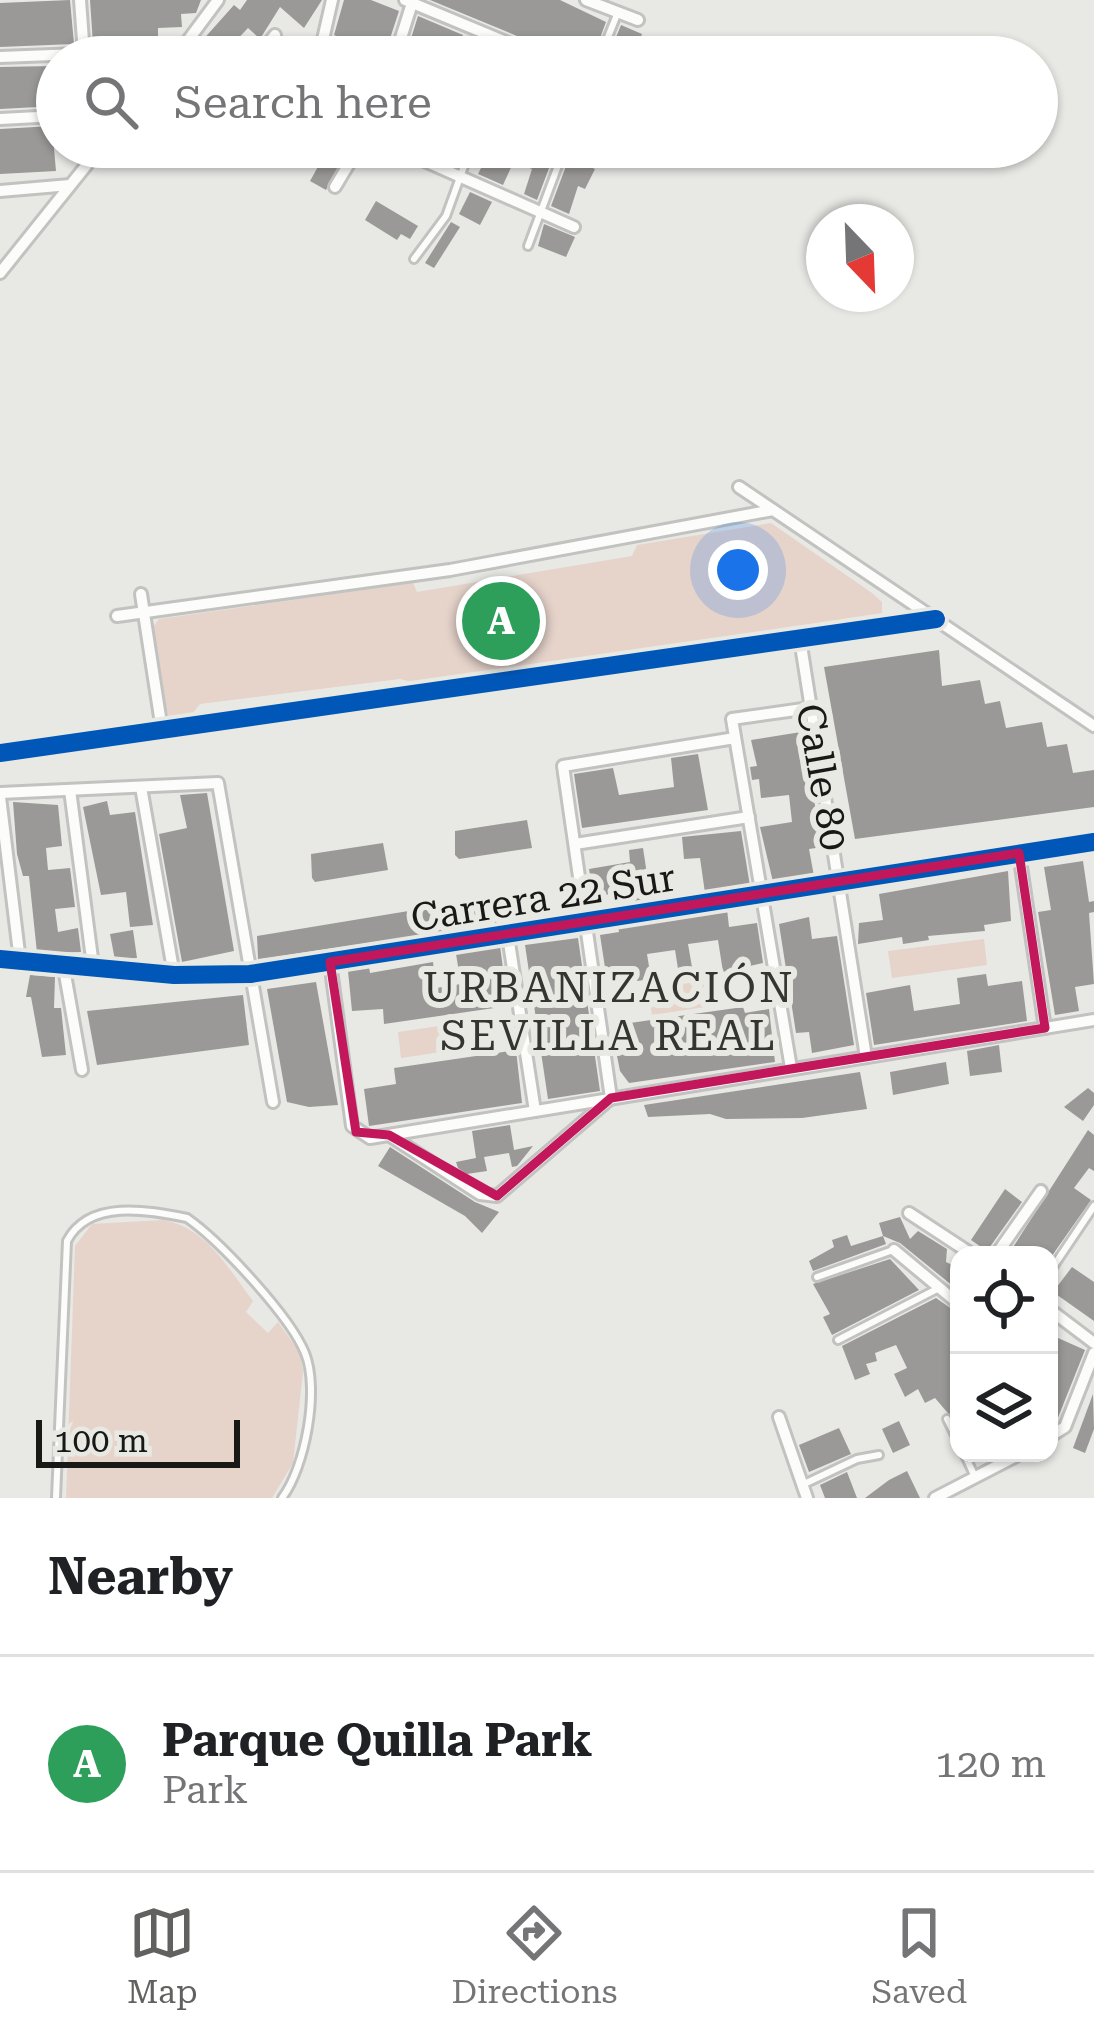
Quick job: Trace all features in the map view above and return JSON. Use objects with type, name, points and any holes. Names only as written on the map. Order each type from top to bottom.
[{"type":"street","points":[[80,0],[83,36]]},
{"type":"street","points":[[192,36],[218,0]]},
{"type":"street","points":[[324,36],[332,0]]},
{"type":"street","points":[[586,0],[638,20]]},
{"type":"street","points":[[400,36],[410,1],[481,36]]},
{"type":"street","points":[[0,57],[36,56]]},
{"type":"street","points":[[0,119],[36,117]]},
{"type":"street","points":[[2,269],[81,168]]},
{"type":"street","points":[[335,187],[346,168]]},
{"type":"street","points":[[436,168],[574,227]]},
{"type":"street","points":[[0,191],[70,185]]},
{"type":"street","points":[[739,487],[1094,726]]},
{"type":"street","points":[[117,616],[450,570],[773,510]]},
{"type":"street","points":[[141,595],[162,730]]},
{"type":"street","points":[[0,753],[936,619]]},
{"type":"street","name":"Calle 80","points":[[800,639],[866,1057]]},
{"type":"street","points":[[791,1068],[732,719],[810,708]]},
{"type":"street","points":[[611,1098],[563,766],[735,739]]},
{"type":"street","points":[[20,961],[0,795],[218,783],[273,1102]]},
{"type":"street","points":[[140,787],[174,975]]},
{"type":"street","points":[[70,790],[93,966]]},
{"type":"street","points":[[575,844],[749,817]]},
{"type":"street","name":"Carrera 22 Sur","points":[[0,959],[174,975],[250,974],[1093,846]]},
{"type":"street","points":[[1018,854],[1045,1028]]},
{"type":"street","points":[[508,936],[535,1111]]},
{"type":"street","points":[[330,962],[352,1126],[370,1138],[1094,1020]]},
{"type":"street","points":[[64,963],[82,1070]]},
{"type":"street","points":[[389,1135],[480,1194],[497,1196],[611,1098]]},
{"type":"street","points":[[1002,1246],[1041,1191]]},
{"type":"street","points":[[909,1213],[959,1246]]},
{"type":"street","points":[[894,1250],[950,1296]]},
{"type":"street","points":[[1058,1316],[1094,1343]]},
{"type":"street","points":[[1058,1431],[1065,1427],[1094,1354]]},
{"type":"street","points":[[779,1417],[805,1491]]},
{"type":"street","points":[[935,1498],[1005,1462]]},
{"type":"lane","points":[[608,36],[618,12]]},
{"type":"lane","points":[[414,259],[446,216],[462,168]]},
{"type":"lane","points":[[528,246],[559,168]]},
{"type":"lane","points":[[1058,1260],[1094,1206]]},
{"type":"lane","points":[[56,1498],[67,1241],[82,1220],[99,1212],[188,1218],[297,1337],[310,1368],[304,1462],[282,1498]]},
{"type":"lane","points":[[817,1277],[894,1250]]},
{"type":"lane","points":[[838,1340],[940,1287]]},
{"type":"lane","points":[[947,1420],[950,1426]]},
{"type":"lane","points":[[805,1491],[857,1459],[879,1455]]},
{"type":"lane","points":[[968,1462],[976,1478]]},
{"type":"highlighted area","points":[[1019,853],[1045,1028],[611,1098],[497,1196],[389,1135],[356,1132],[330,962]]},
{"type":"shaded area","points":[[771,523],[872,593],[882,602],[882,613],[420,684],[400,679],[200,704],[189,718],[168,716],[153,627],[159,619],[413,583],[417,592],[632,556],[637,545]]},
{"type":"shaded area","points":[[984,939],[987,965],[892,978],[888,951]]},
{"type":"shaded area","points":[[716,979],[719,1005],[652,1015],[648,989]]},
{"type":"shaded area","points":[[466,1022],[469,1048],[401,1058],[398,1032]]},
{"type":"shaded area","points":[[163,1220],[204,1240],[253,1301],[246,1312],[268,1333],[278,1322],[300,1353],[303,1372],[293,1463],[272,1498],[66,1498],[75,1246],[92,1224]]},
{"type":"building","points":[[70,0],[73,36],[36,36],[36,46],[0,47],[0,3]]},
{"type":"building","points":[[90,0],[201,0],[196,13],[181,14],[182,27],[158,28],[158,36],[92,36]]},
{"type":"building","points":[[247,0],[322,0],[304,28],[280,7],[262,36],[248,28],[240,36],[206,36],[234,5],[240,10]]},
{"type":"building","points":[[344,0],[371,0],[399,11],[391,36],[334,35]]},
{"type":"building","points":[[430,0],[560,0],[606,22],[601,36],[517,36]]},
{"type":"building","points":[[418,16],[463,35],[463,36],[412,36]]},
{"type":"building","points":[[621,25],[642,34],[641,36],[617,36]]},
{"type":"building","points":[[36,66],[36,107],[0,109],[0,67]]},
{"type":"building","points":[[36,127],[36,168],[56,171],[0,174],[0,129]]},
{"type":"building","points":[[317,168],[337,168],[326,190],[310,181]]},
{"type":"building","points":[[481,168],[511,168],[503,185],[478,174]]},
{"type":"building","points":[[549,168],[537,200],[524,194],[532,169]]},
{"type":"building","points":[[565,168],[595,169],[585,189],[578,186],[569,214],[551,206]]},
{"type":"building","points":[[470,192],[492,202],[480,225],[459,214]]},
{"type":"building","points":[[376,201],[418,226],[410,239],[401,234],[397,240],[365,220]]},
{"type":"building","points":[[451,222],[460,227],[434,268],[425,263]]},
{"type":"building","points":[[544,224],[575,237],[566,257],[538,246]]},
{"type":"building","points":[[939,650],[942,686],[980,680],[985,704],[1000,701],[1006,728],[1042,722],[1047,747],[1067,744],[1073,773],[1094,770],[1094,807],[855,839],[824,667]]},
{"type":"building","points":[[801,732],[823,847],[809,849],[814,876],[773,882],[760,827],[792,822],[789,795],[761,798],[759,779],[752,780],[750,767],[757,766],[751,740]]},
{"type":"building","points":[[698,754],[708,810],[582,828],[574,774],[613,768],[619,795],[674,787],[671,758]]},
{"type":"building","points":[[207,793],[234,951],[182,962],[159,834],[187,828],[180,795]]},
{"type":"building","points":[[107,801],[110,815],[135,812],[153,925],[130,927],[126,892],[101,895],[83,807]]},
{"type":"building","points":[[13,802],[58,805],[62,846],[46,848],[48,870],[70,868],[75,907],[55,909],[58,932],[78,928],[81,952],[37,953],[29,876],[23,876],[17,854]]},
{"type":"building","points":[[527,820],[532,848],[459,859],[455,855],[455,831]]},
{"type":"building","points":[[741,831],[750,886],[705,893],[700,858],[684,859],[682,837]]},
{"type":"building","points":[[383,843],[388,870],[315,882],[312,878],[311,854]]},
{"type":"building","points":[[643,848],[651,901],[624,904],[622,893],[594,896],[589,869],[630,862],[629,850]]},
{"type":"building","points":[[1083,861],[1089,902],[1094,901],[1094,912],[1089,913],[1094,984],[1075,987],[1079,1011],[1055,1015],[1038,912],[1051,910],[1044,867]]},
{"type":"building","points":[[1008,871],[1011,921],[984,925],[985,931],[928,936],[929,940],[903,944],[902,937],[858,944],[859,923],[883,920],[879,894]]},
{"type":"building","points":[[542,889],[547,917],[258,959],[257,936]]},
{"type":"building","points":[[727,909],[729,927],[757,923],[763,963],[723,972],[718,940],[688,944],[693,973],[679,975],[675,950],[647,954],[651,979],[637,981],[635,969],[606,974],[600,935],[619,932],[618,926]]},
{"type":"building","points":[[809,917],[812,939],[837,936],[854,1045],[812,1053],[809,1032],[796,1033],[779,924]]},
{"type":"building","points":[[133,930],[137,958],[115,960],[110,934]]},
{"type":"building","points":[[578,938],[600,1091],[548,1099],[525,945]]},
{"type":"building","points":[[500,946],[508,1006],[384,1024],[383,1009],[352,1011],[348,971],[369,967],[370,973],[433,962],[436,988],[461,984],[456,954]]},
{"type":"building","points":[[986,974],[988,986],[1022,981],[1027,1021],[874,1045],[866,993],[910,985],[914,1011],[960,1004],[957,978]]},
{"type":"building","points":[[30,975],[55,977],[54,1008],[61,1008],[66,1055],[42,1057],[31,997],[26,997]]},
{"type":"building","points":[[316,982],[338,1105],[309,1107],[287,1102],[267,989]]},
{"type":"building","points":[[243,995],[249,1045],[97,1065],[87,1011]]},
{"type":"building","points":[[743,1007],[745,1013],[769,1009],[775,1062],[629,1083],[620,1071],[615,1046],[620,1045],[618,1032],[631,1031],[630,1023]]},
{"type":"building","points":[[999,1045],[1002,1072],[970,1076],[967,1051]]},
{"type":"building","points":[[516,1050],[522,1103],[369,1126],[364,1089],[396,1084],[394,1068]]},
{"type":"building","points":[[946,1062],[949,1084],[893,1095],[890,1072]]},
{"type":"building","points":[[860,1072],[867,1109],[802,1118],[726,1119],[710,1114],[648,1117],[644,1105]]},
{"type":"building","points":[[1088,1088],[1094,1093],[1094,1105],[1083,1121],[1064,1107]]},
{"type":"building","points":[[510,1125],[514,1150],[533,1146],[517,1166],[512,1167],[509,1153],[484,1157],[487,1171],[467,1174],[458,1168],[456,1162],[476,1158],[472,1131]]},
{"type":"building","points":[[1088,1130],[1094,1135],[1094,1171],[1089,1168],[1074,1188],[1091,1200],[1058,1247],[1014,1246]]},
{"type":"building","points":[[390,1147],[475,1202],[499,1212],[482,1233],[465,1216],[378,1166]]},
{"type":"building","points":[[1005,1189],[1022,1202],[991,1246],[971,1240]]},
{"type":"building","points":[[900,1217],[910,1239],[918,1231],[947,1249],[950,1284],[900,1243],[883,1236],[879,1223]]},
{"type":"building","points":[[847,1235],[851,1246],[883,1236],[886,1244],[813,1271],[809,1261],[834,1247],[832,1240]]},
{"type":"building","points":[[890,1259],[919,1290],[832,1335],[823,1317],[830,1314],[813,1284]]},
{"type":"building","points":[[1072,1267],[1094,1282],[1094,1321],[1058,1296],[1058,1285]]},
{"type":"building","points":[[936,1298],[950,1308],[950,1416],[935,1398],[925,1403],[918,1389],[905,1397],[894,1374],[907,1368],[896,1345],[875,1353],[877,1361],[866,1364],[870,1374],[855,1380],[842,1346]]},
{"type":"building","points":[[1058,1338],[1085,1350],[1058,1418]]},
{"type":"building","points":[[1093,1394],[1094,1429],[1085,1453],[1073,1448]]},
{"type":"building","points":[[899,1421],[910,1445],[893,1453],[882,1429]]},
{"type":"building","points":[[839,1428],[851,1454],[809,1472],[799,1445]]},
{"type":"building","points":[[907,1471],[920,1498],[865,1498],[889,1480]]},
{"type":"building","points":[[847,1472],[857,1498],[825,1498],[820,1485]]},
{"type":"cycle path","points":[[0,753],[936,619]]},
{"type":"cycle path","points":[[0,959],[174,975],[250,974],[1094,842]]},
{"type":"place","name":"Parque Quilla Park","points":[[501,621]]},
{"type":"district","name":"URBANIZACIÓN SEVILLA REAL","points":[[609,1011]]}]
